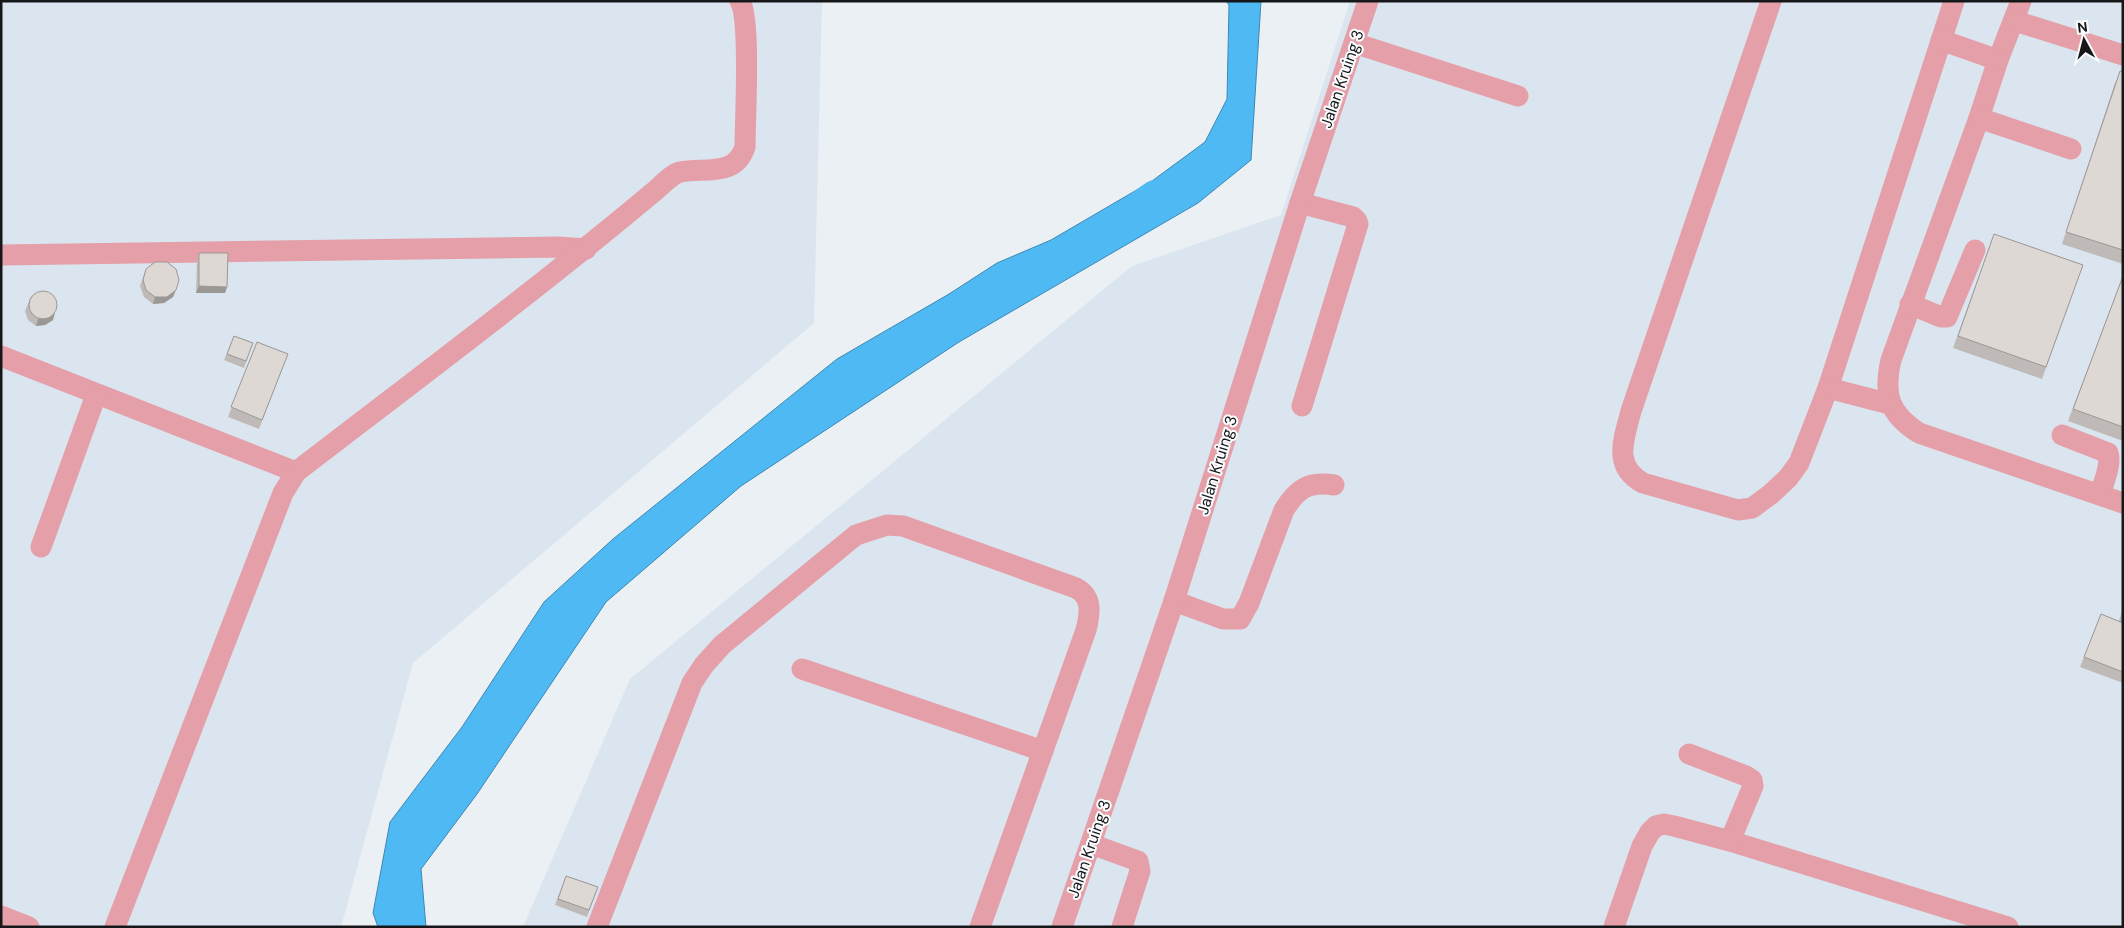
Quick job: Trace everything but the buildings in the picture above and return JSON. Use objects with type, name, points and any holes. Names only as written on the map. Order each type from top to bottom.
[{"type":"street","points":[[115,927],[283,493],[296,472],[586,248],[676,174],[727,168],[733,165],[743,153],[745,147],[745,28],[743,6],[740,1]]},
{"type":"street","name":"Jalan Kruing 3","points":[[1062,927],[1174,602],[1300,202],[1368,1]]},
{"type":"street","points":[[1771,1],[1631,411],[1624,437],[1623,459],[1632,477],[1643,483],[1738,510],[1752,508],[1771,494],[1788,478],[1799,463],[1828,388],[1954,1]]},
{"type":"street","points":[[2123,55],[2018,11],[1998,60],[1979,118],[1910,304],[1888,374],[1890,404],[1905,424],[1919,433],[2123,503]]},
{"type":"street","points":[[1941,40],[1998,60]]},
{"type":"street","points":[[1354,43],[1518,96]]},
{"type":"street","points":[[1979,118],[2071,149]]},
{"type":"street","points":[[1300,202],[1353,217],[1358,221],[1302,406]]},
{"type":"street","points":[[1,255],[586,248]]},
{"type":"street","points":[[1910,304],[1941,317],[1947,317],[1976,250]]},
{"type":"street","points":[[1,356],[96,395],[296,472]]},
{"type":"street","points":[[1828,388],[1890,404]]},
{"type":"street","points":[[41,547],[96,395]]},
{"type":"street","points":[[2062,435],[2108,452],[2109,456],[2100,495]]},
{"type":"street","points":[[1174,602],[1223,620],[1240,619],[1249,603],[1284,510],[1290,500],[1299,490],[1307,486],[1320,483],[1334,485]]},
{"type":"street","points":[[597,927],[692,683],[704,665],[722,646],[856,535],[886,525],[903,526],[1076,588],[1085,594],[1090,608],[1086,630],[980,927]]},
{"type":"street","points":[[802,669],[1042,751]]},
{"type":"street","points":[[1689,754],[1752,780],[1753,786],[1730,841]]},
{"type":"street","points":[[1614,927],[1642,846],[1650,832],[1656,826],[1664,824],[1730,841],[2008,927]]},
{"type":"street","points":[[1091,844],[1139,863],[1140,871],[1122,927]]},
{"type":"street","points":[[1,916],[29,927]]},
{"type":"shaded area","points":[[1,1],[822,1],[814,323],[413,663],[341,927],[1,927]]},
{"type":"shaded area","points":[[1350,1],[2123,1],[2123,927],[523,927],[630,679],[1132,266],[1281,215]]},
{"type":"water","points":[[1226,1],[1261,1],[1251,160],[1198,203],[959,342],[741,486],[606,602],[477,794],[421,869],[426,927],[378,927],[373,913],[390,822],[462,727],[544,602],[613,539],[837,359],[949,294],[997,263],[1051,240],[1152,181],[1205,142],[1227,99],[1229,5]]},
{"type":"waterway","points":[[875,356],[1120,221],[1155,196]]}]
